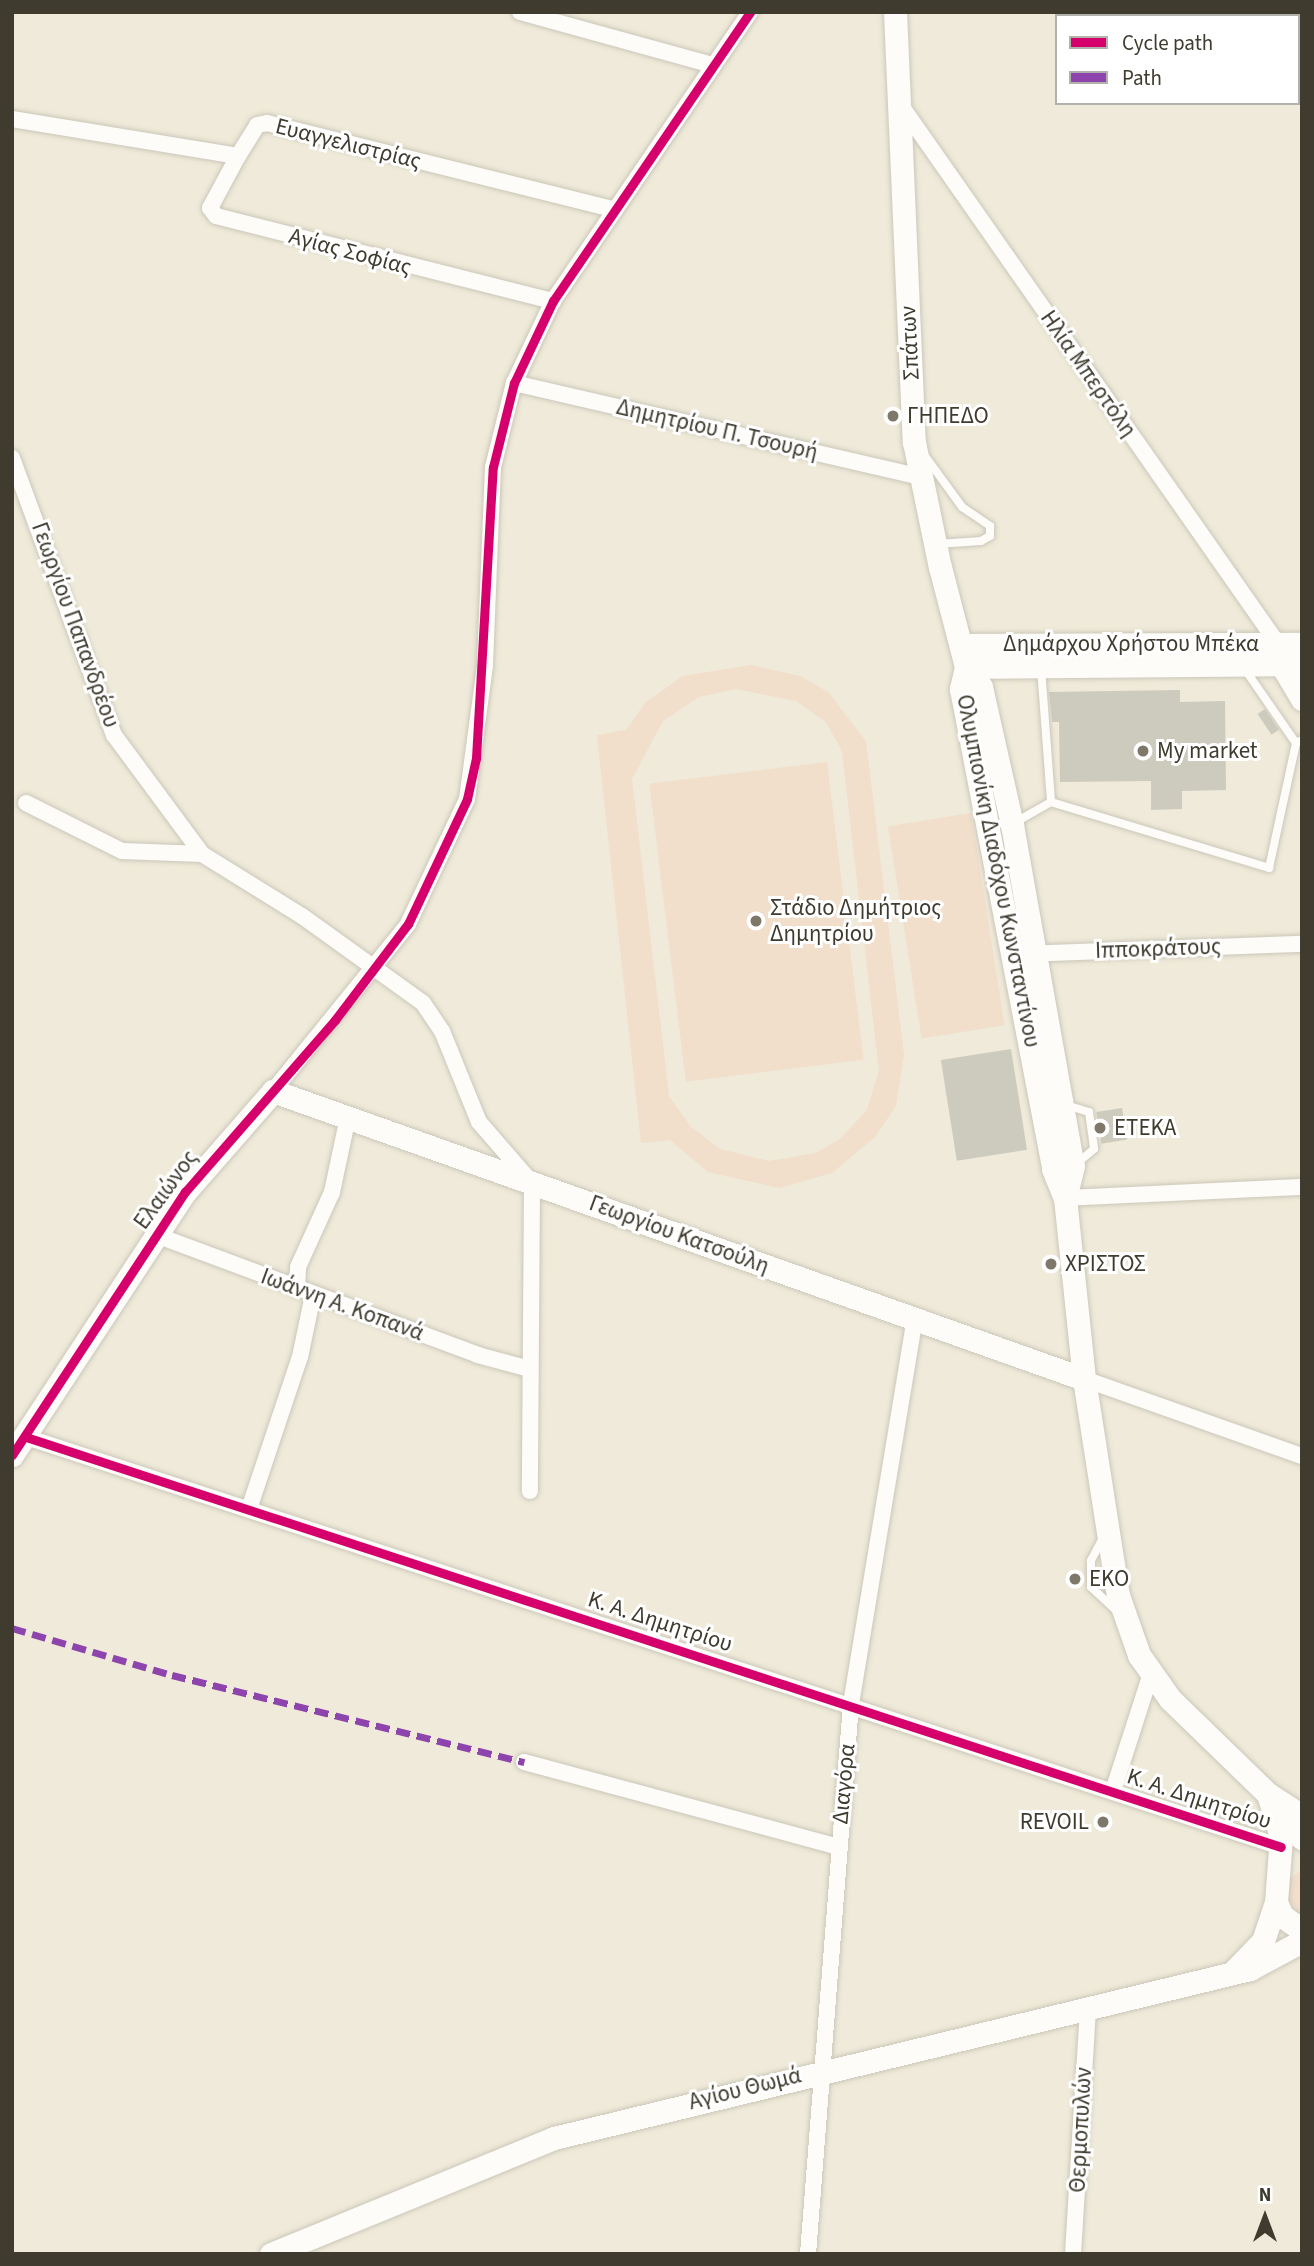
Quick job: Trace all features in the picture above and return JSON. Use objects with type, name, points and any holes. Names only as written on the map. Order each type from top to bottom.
[{"type":"main road","name":"Σπάτων","points":[[895,12],[915,443],[935,544],[966,667]]},
{"type":"main road","name":"Δημάρχου Χρήστου Μπέκα","points":[[966,667],[1241,664],[1287,657],[1302,644]]},
{"type":"main road","name":"Δημάρχου Χρήστου Μπέκα","points":[[961,645],[1287,657]]},
{"type":"main road","name":"Ηλία Μπερτόλη","points":[[1287,657],[1302,699]]},
{"type":"main road","name":"Ολυμπιονίκη Διαδόχου Κωνσταντίνου","points":[[966,667],[981,687],[1012,825],[1053,1169],[1065,1198],[1084,1379],[1107,1533],[1125,1616],[1152,1673],[1170,1699],[1271,1804],[1302,1816]]},
{"type":"main road","name":"Ολυμπιονίκη Διαδόχου Κωνσταντίνου","points":[[966,667],[961,688],[1063,1104],[1073,1166],[1065,1198]]},
{"type":"main road","name":"Γεωργίου Κατσούλη","points":[[273,1091],[1084,1379]]},
{"type":"main road","name":"Ελαιώνος","points":[[19,1446],[185,1192],[273,1091]]},
{"type":"main road","points":[[1234,1971],[1263,1941],[1276,1902],[1278,1877],[1295,1846],[1271,1804]]},
{"type":"main road","points":[[1276,1902],[1287,1921],[1302,1930]]},
{"type":"main road","name":"Αγίου Θωμά","points":[[271,2254],[546,2141],[824,2069],[1267,1964],[1302,1941]]},
{"type":"street","points":[[520,12],[713,65]]},
{"type":"street","name":"Ελαιώνος","points":[[273,1091],[377,967],[408,924],[467,799],[485,664],[493,467],[514,383],[553,302],[750,12]]},
{"type":"street","name":"Ηλία Μπερτόλη","points":[[900,103],[1287,657]]},
{"type":"street","points":[[12,119],[238,156]]},
{"type":"street","name":"Ευαγγελιστρίας","points":[[238,156],[257,125],[267,123],[615,210]]},
{"type":"street","name":"Αγίας Σοφίας","points":[[238,156],[210,208],[216,216],[553,302]]},
{"type":"street","name":"Δημητρίου Π. Τσουρή","points":[[514,383],[920,478]]},
{"type":"street","name":"Γεωργίου Παπανδρέου","points":[[12,458],[114,735],[202,853],[377,967],[422,1003],[436,1022],[479,1122],[532,1183]]},
{"type":"street","points":[[26,803],[122,851],[202,853]]},
{"type":"street","name":"Ιπποκράτους","points":[[1026,954],[1302,944]]},
{"type":"street","points":[[297,1289],[298,1267],[332,1192],[348,1117]]},
{"type":"street","points":[[530,1491],[532,1183]]},
{"type":"street","points":[[1065,1198],[1302,1188]]},
{"type":"street","name":"Ιωάννη Α. Κοπανά","points":[[156,1235],[313,1295],[530,1369]]},
{"type":"street","points":[[249,1509],[300,1357],[313,1295]]},
{"type":"street","name":"Διαγόρα","points":[[808,2254],[851,1704],[915,1319]]},
{"type":"street","points":[[1084,1379],[1301,1453]]},
{"type":"street","name":"Κ. Α. Δημητρίου","points":[[19,1446],[249,1509],[1113,1791],[1295,1846]]},
{"type":"street","points":[[1113,1791],[1152,1673]]},
{"type":"street","points":[[524,1762],[839,1847]]},
{"type":"street","name":"Θερμοπυλών","points":[[1073,2254],[1088,2006]]},
{"type":"lane","points":[[915,443],[962,507],[990,526],[990,536],[981,541],[935,544]]},
{"type":"lane","points":[[1012,825],[1051,802],[1269,868],[1299,741],[1241,664]]},
{"type":"lane","points":[[1041,667],[1051,802]]},
{"type":"shaded area","points":[[751,665],[800,676],[828,692],[866,741],[904,1055],[896,1106],[875,1137],[832,1173],[779,1188],[708,1172],[670,1140],[641,1143],[597,735],[626,730],[645,703],[683,676]],"holes":[[[736,689],[796,701],[826,722],[842,751],[879,1071],[867,1110],[840,1139],[816,1153],[769,1161],[720,1149],[691,1127],[669,1096],[632,779],[663,721],[699,697]]]},
{"type":"shaded area","name":"Στάδιο Δημήτριος Δημητρίου","points":[[827,762],[864,1060],[686,1082],[649,784]]},
{"type":"shaded area","points":[[971,813],[1005,1025],[922,1038],[888,826]]},
{"type":"shaded area","points":[[1302,1869],[1302,1919],[1287,1898],[1290,1879]]},
{"type":"building","name":"My market","points":[[1180,690],[1180,702],[1225,701],[1226,790],[1182,791],[1182,809],[1151,810],[1151,781],[1060,782],[1059,722],[1052,722],[1049,692]]},
{"type":"building","points":[[1265,709],[1279,730],[1272,735],[1258,714]]},
{"type":"building","points":[[1011,1049],[1027,1150],[957,1161],[941,1060]]},
{"type":"building","points":[[1122,1108],[1127,1140],[1101,1144],[1096,1112]]},
{"type":"marked path","points":[[12,1628],[172,1675],[524,1762]]},
{"type":"cycle path","points":[[12,1455],[185,1192],[335,1020],[408,924],[467,799],[476,758],[493,467],[514,383],[553,301],[750,12]]},
{"type":"cycle path","points":[[26,1437],[1281,1847]]},
{"type":"place","name":"ΓΗΠΕΔΟ","points":[[893,416]]},
{"type":"place","name":"My market","points":[[1143,751]]},
{"type":"place","name":"Στάδιο Δημήτριος Δημητρίου","points":[[756,921]]},
{"type":"place","name":"ΕΤΕΚΑ","points":[[1100,1128]]},
{"type":"place","name":"ΧΡΙΣΤΟΣ","points":[[1051,1264]]},
{"type":"place","name":"EKO","points":[[1075,1579]]},
{"type":"place","name":"REVOIL","points":[[1103,1822]]}]
